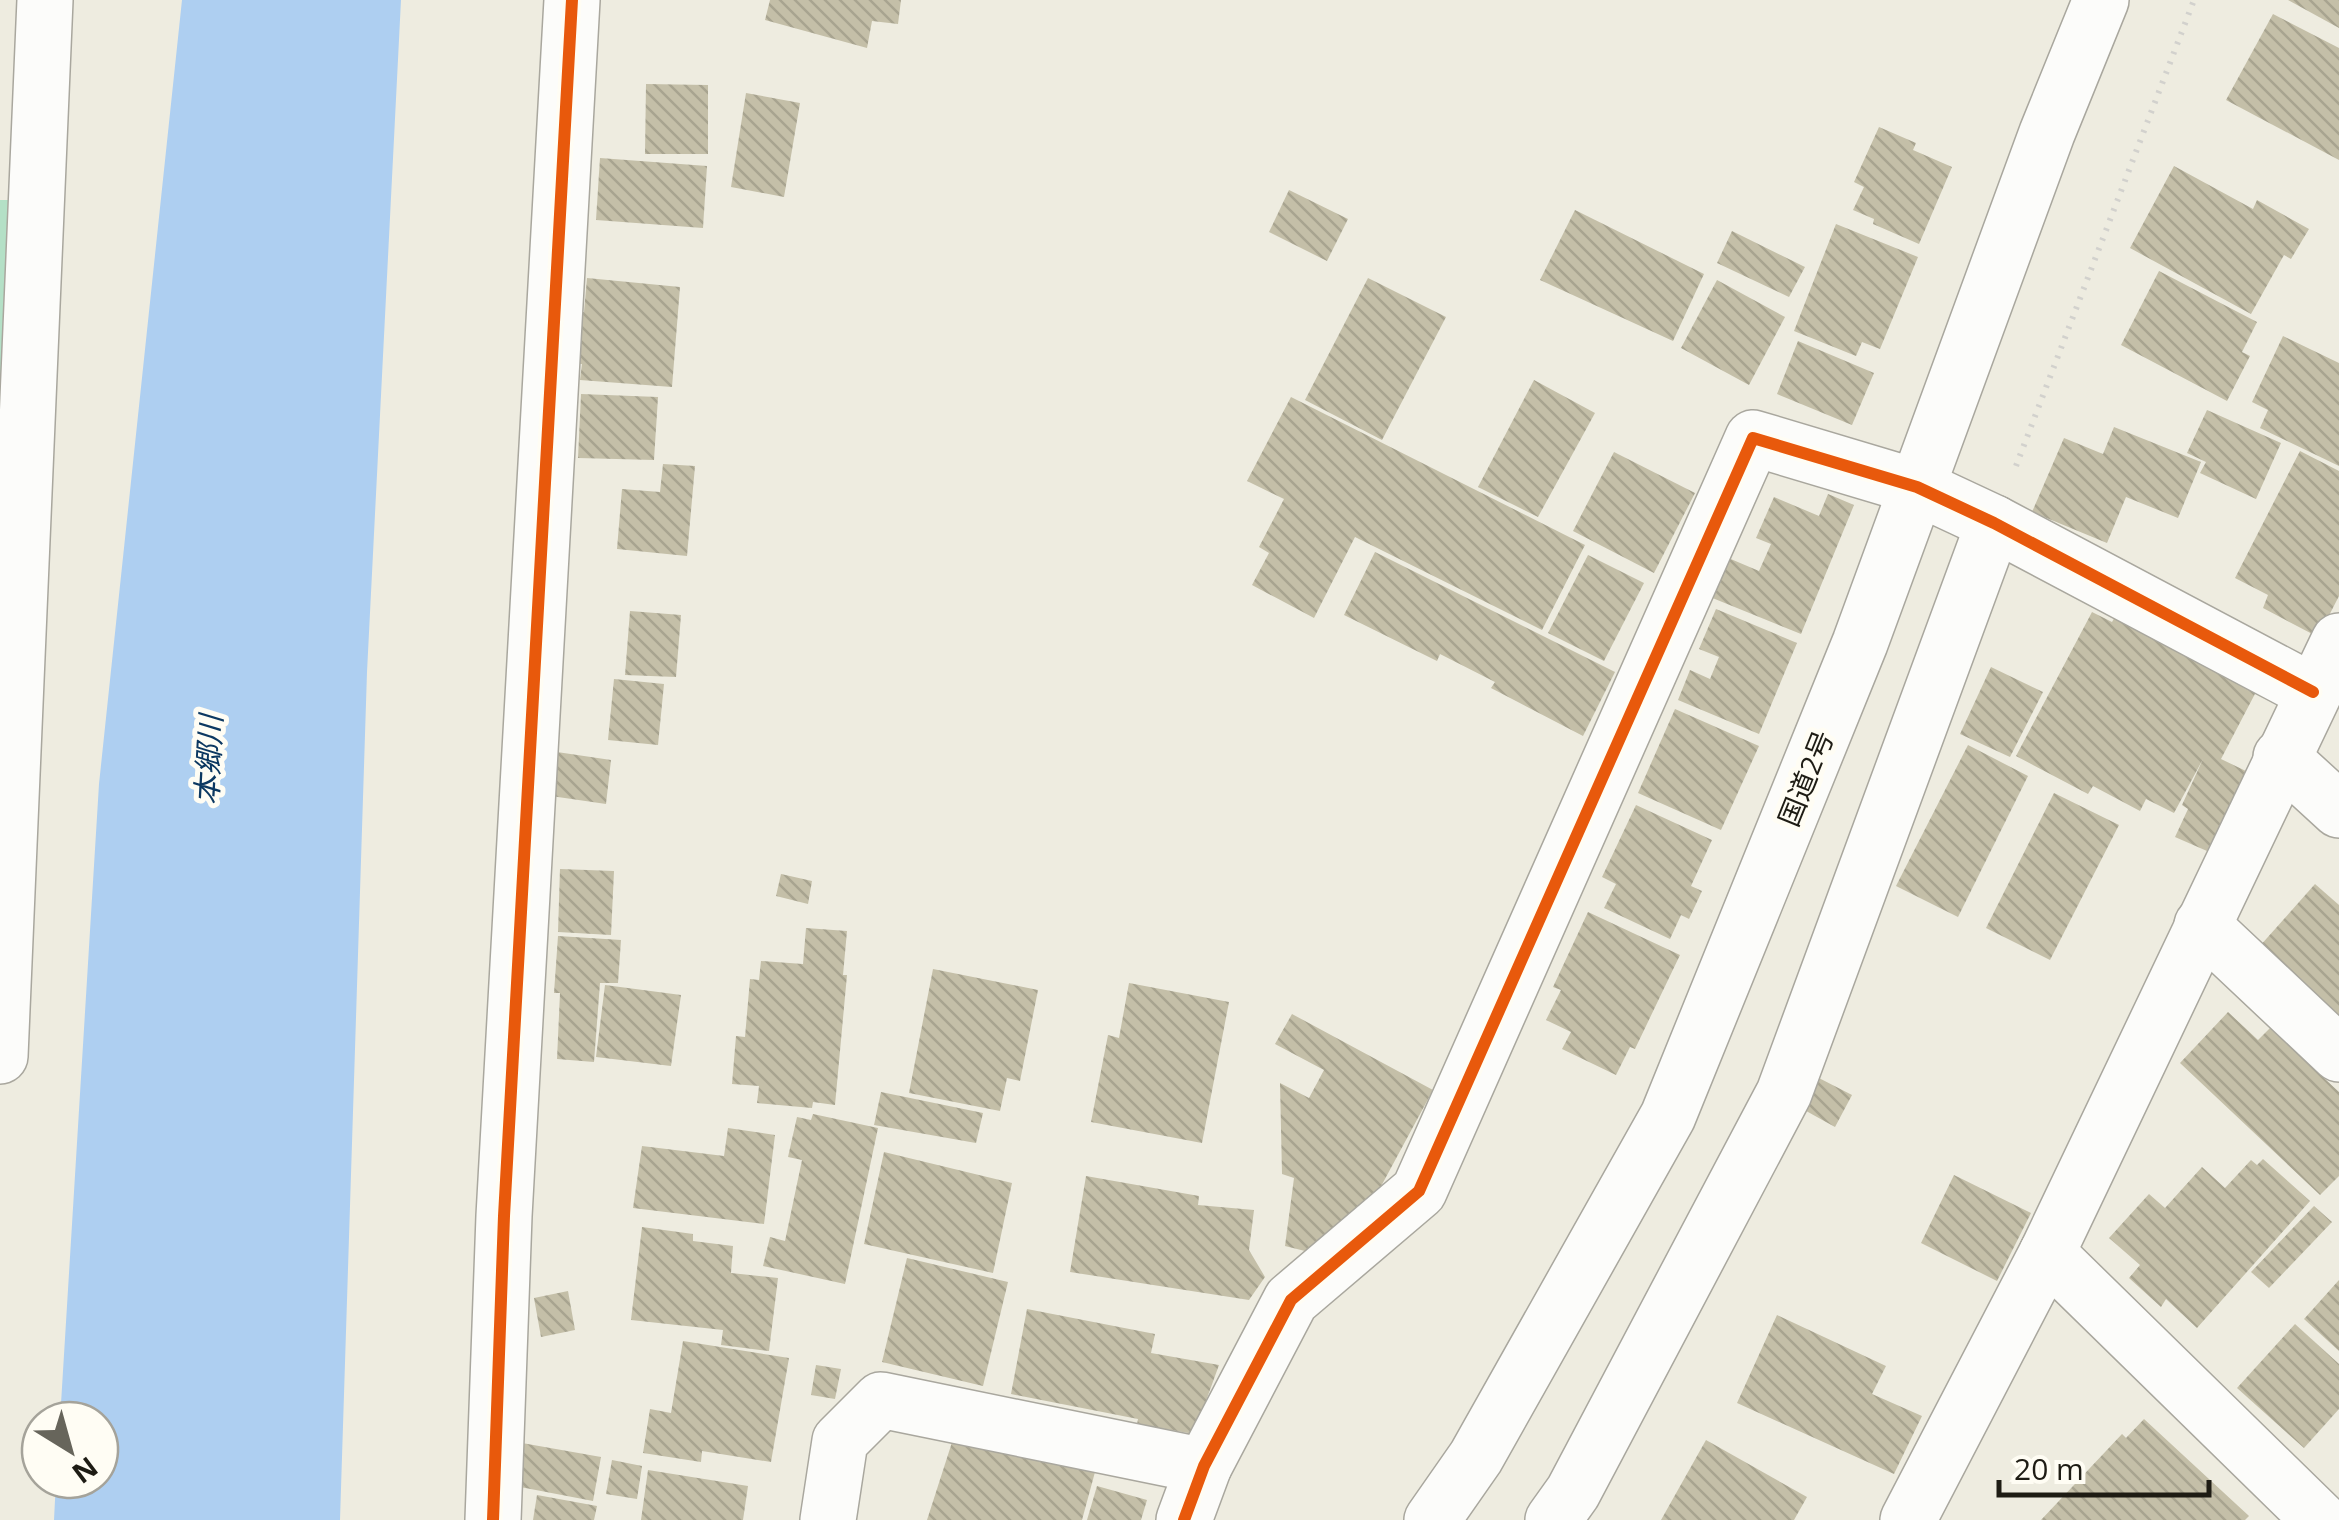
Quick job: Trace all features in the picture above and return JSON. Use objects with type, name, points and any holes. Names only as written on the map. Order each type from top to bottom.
[{"type":"main road","points":[[0,1056],[20,151],[45,0]]},
{"type":"main road","points":[[492,1520],[505,1196],[572,0]]},
{"type":"main road","name":"国道2号","points":[[1432,1520],[1476,1457],[1668,1116],[1860,643],[2047,133],[2101,0]]},
{"type":"main road","points":[[1184,1520],[1204,1466],[1290,1300],[1419,1191],[1753,438],[1918,487],[1994,523],[2313,692]]},
{"type":"main road","points":[[1553,1520],[1573,1492],[1784,1094],[1994,523]]},
{"type":"main road","points":[[1908,1520],[2047,1253],[2339,641]]},
{"type":"main road","points":[[2281,757],[2339,810]]},
{"type":"main road","points":[[2202,925],[2339,1054]]},
{"type":"main road","points":[[2047,1253],[2320,1520]]},
{"type":"main road","points":[[828,1520],[840,1441],[881,1400],[1204,1466]]},
{"type":"path","points":[[1994,523],[2194,0]]},
{"type":"green space","points":[[0,200],[13,200],[0,539]]},
{"type":"water","name":"本郷川","points":[[182,0],[401,0],[367,672],[340,1520],[54,1520],[55,1500],[120,1500],[120,1400],[61,1400],[99,784]]},
{"type":"building","points":[[770,0],[901,0],[898,24],[872,21],[867,48],[765,20]]},
{"type":"building","points":[[2288,0],[2339,0],[2339,28]]},
{"type":"building","points":[[2273,14],[2339,48],[2339,160],[2226,100]]},
{"type":"building","points":[[646,84],[708,85],[708,154],[645,154]]},
{"type":"building","points":[[746,93],[800,103],[784,197],[731,187]]},
{"type":"building","points":[[1879,127],[1916,143],[1913,150],[1952,167],[1919,244],[1873,224],[1874,219],[1853,210],[1864,187],[1854,182]]},
{"type":"building","points":[[600,158],[707,166],[703,228],[596,220]]},
{"type":"building","points":[[2174,166],[2253,209],[2257,200],[2309,229],[2291,259],[2284,255],[2251,314],[2130,248]]},
{"type":"building","points":[[1289,190],[1348,219],[1327,261],[1269,232]]},
{"type":"building","points":[[1575,210],[1704,274],[1673,341],[1540,280]]},
{"type":"building","points":[[1836,224],[1918,257],[1880,349],[1862,342],[1856,356],[1794,331]]},
{"type":"building","points":[[1732,231],[1805,267],[1789,297],[1717,263]]},
{"type":"building","points":[[2159,271],[2257,322],[2242,352],[2250,356],[2227,401],[2121,345]]},
{"type":"building","points":[[587,278],[680,287],[672,387],[580,380],[582,364],[571,364],[575,312],[584,312]]},
{"type":"building","points":[[1368,278],[1446,317],[1382,440],[1305,400]]},
{"type":"building","points":[[1717,280],[1785,317],[1749,385],[1681,348]]},
{"type":"building","points":[[2283,336],[2339,363],[2339,466],[2260,428],[2268,410],[2252,402]]},
{"type":"building","points":[[1798,341],[1874,373],[1852,425],[1777,394]]},
{"type":"building","points":[[1534,380],[1595,413],[1538,517],[1478,487]]},
{"type":"building","points":[[581,394],[658,397],[654,460],[578,458]]},
{"type":"building","points":[[1291,397],[1585,545],[1542,630],[1355,537],[1314,618],[1252,585],[1269,553],[1259,547],[1284,499],[1247,481]]},
{"type":"building","points":[[2207,410],[2281,443],[2256,499],[2200,473],[2206,462],[2187,453]]},
{"type":"building","points":[[2114,427],[2201,462],[2178,518],[2126,497],[2107,543],[2032,512],[2064,438],[2103,454]]},
{"type":"building","points":[[2300,451],[2339,471],[2339,596],[2318,637],[2263,608],[2268,595],[2235,578]]},
{"type":"building","points":[[1614,452],[1695,493],[1654,573],[1573,531]]},
{"type":"building","points":[[663,464],[695,466],[687,556],[617,549],[622,489],[660,492]]},
{"type":"building","points":[[1828,494],[1854,505],[1801,634],[1710,597],[1726,557],[1759,571],[1771,544],[1756,538],[1774,497],[1819,516]]},
{"type":"building","points":[[1375,552],[1615,672],[1583,736],[1491,688],[1495,682],[1440,654],[1437,661],[1344,615]]},
{"type":"building","points":[[1588,555],[1644,583],[1604,661],[1548,633]]},
{"type":"building","points":[[1716,609],[1797,643],[1759,734],[1678,700],[1690,670],[1710,679],[1719,657],[1699,649]]},
{"type":"building","points":[[630,611],[681,615],[676,677],[625,675]]},
{"type":"building","points":[[2092,612],[2112,622],[2116,615],[2257,690],[2221,759],[2248,772],[2207,851],[2175,837],[2188,809],[2182,805],[2203,759],[2174,813],[2146,799],[2140,811],[2093,786],[2088,794],[2016,756]]},
{"type":"building","points":[[1991,667],[2043,692],[2010,757],[1960,734]]},
{"type":"building","points":[[614,679],[664,684],[658,745],[608,740]]},
{"type":"building","points":[[1675,709],[1759,746],[1721,830],[1638,793]]},
{"type":"building","points":[[1968,745],[2028,776],[1958,917],[1896,886]]},
{"type":"building","points":[[557,752],[611,760],[606,804],[551,796]]},
{"type":"building","points":[[2054,793],[2119,825],[2050,960],[1986,928]]},
{"type":"building","points":[[1636,805],[1712,840],[1691,886],[1702,891],[1689,919],[1681,915],[1670,939],[1604,908],[1616,884],[1602,877]]},
{"type":"building","points":[[560,869],[614,871],[611,935],[558,932]]},
{"type":"building","points":[[781,874],[812,881],[808,904],[776,896]]},
{"type":"building","points":[[2315,884],[2339,905],[2339,1018],[2259,947]]},
{"type":"building","points":[[1588,912],[1680,955],[1635,1049],[1630,1047],[1616,1075],[1562,1049],[1571,1032],[1546,1020],[1561,990],[1553,987]]},
{"type":"building","points":[[806,928],[847,931],[843,975],[847,975],[835,1105],[813,1102],[812,1108],[757,1103],[759,1086],[732,1084],[736,1036],[745,1037],[750,979],[759,980],[761,961],[803,964]]},
{"type":"building","points":[[558,936],[621,940],[618,983],[600,983],[594,1062],[557,1059],[560,993],[554,993]]},
{"type":"building","points":[[933,969],[1038,990],[1020,1081],[1007,1078],[1000,1111],[909,1093]]},
{"type":"building","points":[[1129,983],[1229,1002],[1202,1143],[1091,1122],[1108,1035],[1119,1038]]},
{"type":"building","points":[[605,985],[681,995],[671,1066],[596,1057]]},
{"type":"building","points":[[2228,1012],[2258,1040],[2270,1028],[2339,1092],[2339,1176],[2320,1195],[2180,1063]]},
{"type":"building","points":[[1292,1014],[1433,1090],[1365,1216],[1309,1252],[1285,1246],[1294,1178],[1282,1174],[1280,1083],[1309,1098],[1324,1070],[1275,1044]]},
{"type":"building","points":[[1815,1076],[1852,1095],[1835,1127],[1799,1107]]},
{"type":"building","points":[[881,1092],[983,1113],[976,1143],[874,1125]]},
{"type":"building","points":[[813,1114],[878,1128],[845,1284],[763,1266],[770,1237],[785,1241],[802,1160],[788,1157],[797,1117],[811,1120]]},
{"type":"building","points":[[728,1128],[775,1135],[764,1224],[633,1208],[642,1146],[724,1156]]},
{"type":"building","points":[[884,1152],[1012,1183],[993,1273],[864,1244]]},
{"type":"building","points":[[2263,1159],[2310,1201],[2197,1328],[2166,1299],[2161,1307],[2129,1278],[2140,1265],[2109,1238],[2149,1194],[2165,1208],[2202,1167],[2225,1188],[2251,1160],[2257,1165]]},
{"type":"building","points":[[1954,1175],[2031,1213],[1997,1281],[1921,1243]]},
{"type":"building","points":[[1086,1176],[1199,1196],[1198,1205],[1254,1210],[1249,1250],[1265,1277],[1249,1300],[1070,1272]]},
{"type":"building","points":[[2314,1206],[2332,1222],[2269,1288],[2251,1272]]},
{"type":"building","points":[[642,1227],[693,1234],[693,1241],[733,1246],[731,1273],[778,1278],[769,1351],[721,1345],[723,1330],[631,1320]]},
{"type":"building","points":[[907,1258],[1008,1282],[983,1386],[882,1362]]},
{"type":"building","points":[[2339,1280],[2339,1351],[2304,1319]]},
{"type":"building","points":[[568,1291],[575,1330],[541,1337],[534,1298]]},
{"type":"building","points":[[1027,1309],[1155,1334],[1151,1353],[1219,1365],[1194,1434],[1011,1394]]},
{"type":"building","points":[[1777,1315],[1886,1366],[1872,1394],[1922,1416],[1894,1474],[1737,1403]]},
{"type":"building","points":[[2295,1324],[2339,1364],[2339,1409],[2304,1448],[2237,1388]]},
{"type":"building","points":[[683,1341],[789,1358],[771,1462],[702,1451],[701,1462],[643,1453],[650,1409],[671,1413]]},
{"type":"building","points":[[816,1365],[841,1369],[835,1399],[811,1395]]},
{"type":"building","points":[[2144,1419],[2249,1516],[2245,1520],[2041,1520],[2122,1434],[2126,1438]]},
{"type":"building","points":[[955,1433],[1095,1472],[1082,1520],[927,1520]]},
{"type":"building","points":[[1706,1440],[1807,1497],[1794,1520],[1661,1520]]},
{"type":"building","points":[[522,1443],[601,1457],[593,1501],[515,1486]]},
{"type":"building","points":[[612,1460],[642,1466],[637,1499],[606,1494]]},
{"type":"building","points":[[648,1470],[748,1486],[743,1520],[641,1520]]},
{"type":"building","points":[[1097,1486],[1147,1500],[1141,1520],[1087,1520]]},
{"type":"building","points":[[537,1495],[597,1506],[594,1520],[533,1520]]},
{"type":"cycle path","points":[[493,1520],[504,1216],[572,0]]},
{"type":"cycle path","points":[[1184,1520],[1204,1466],[1291,1300],[1419,1191],[1753,438],[1917,487],[1994,523],[2313,692]]}]
